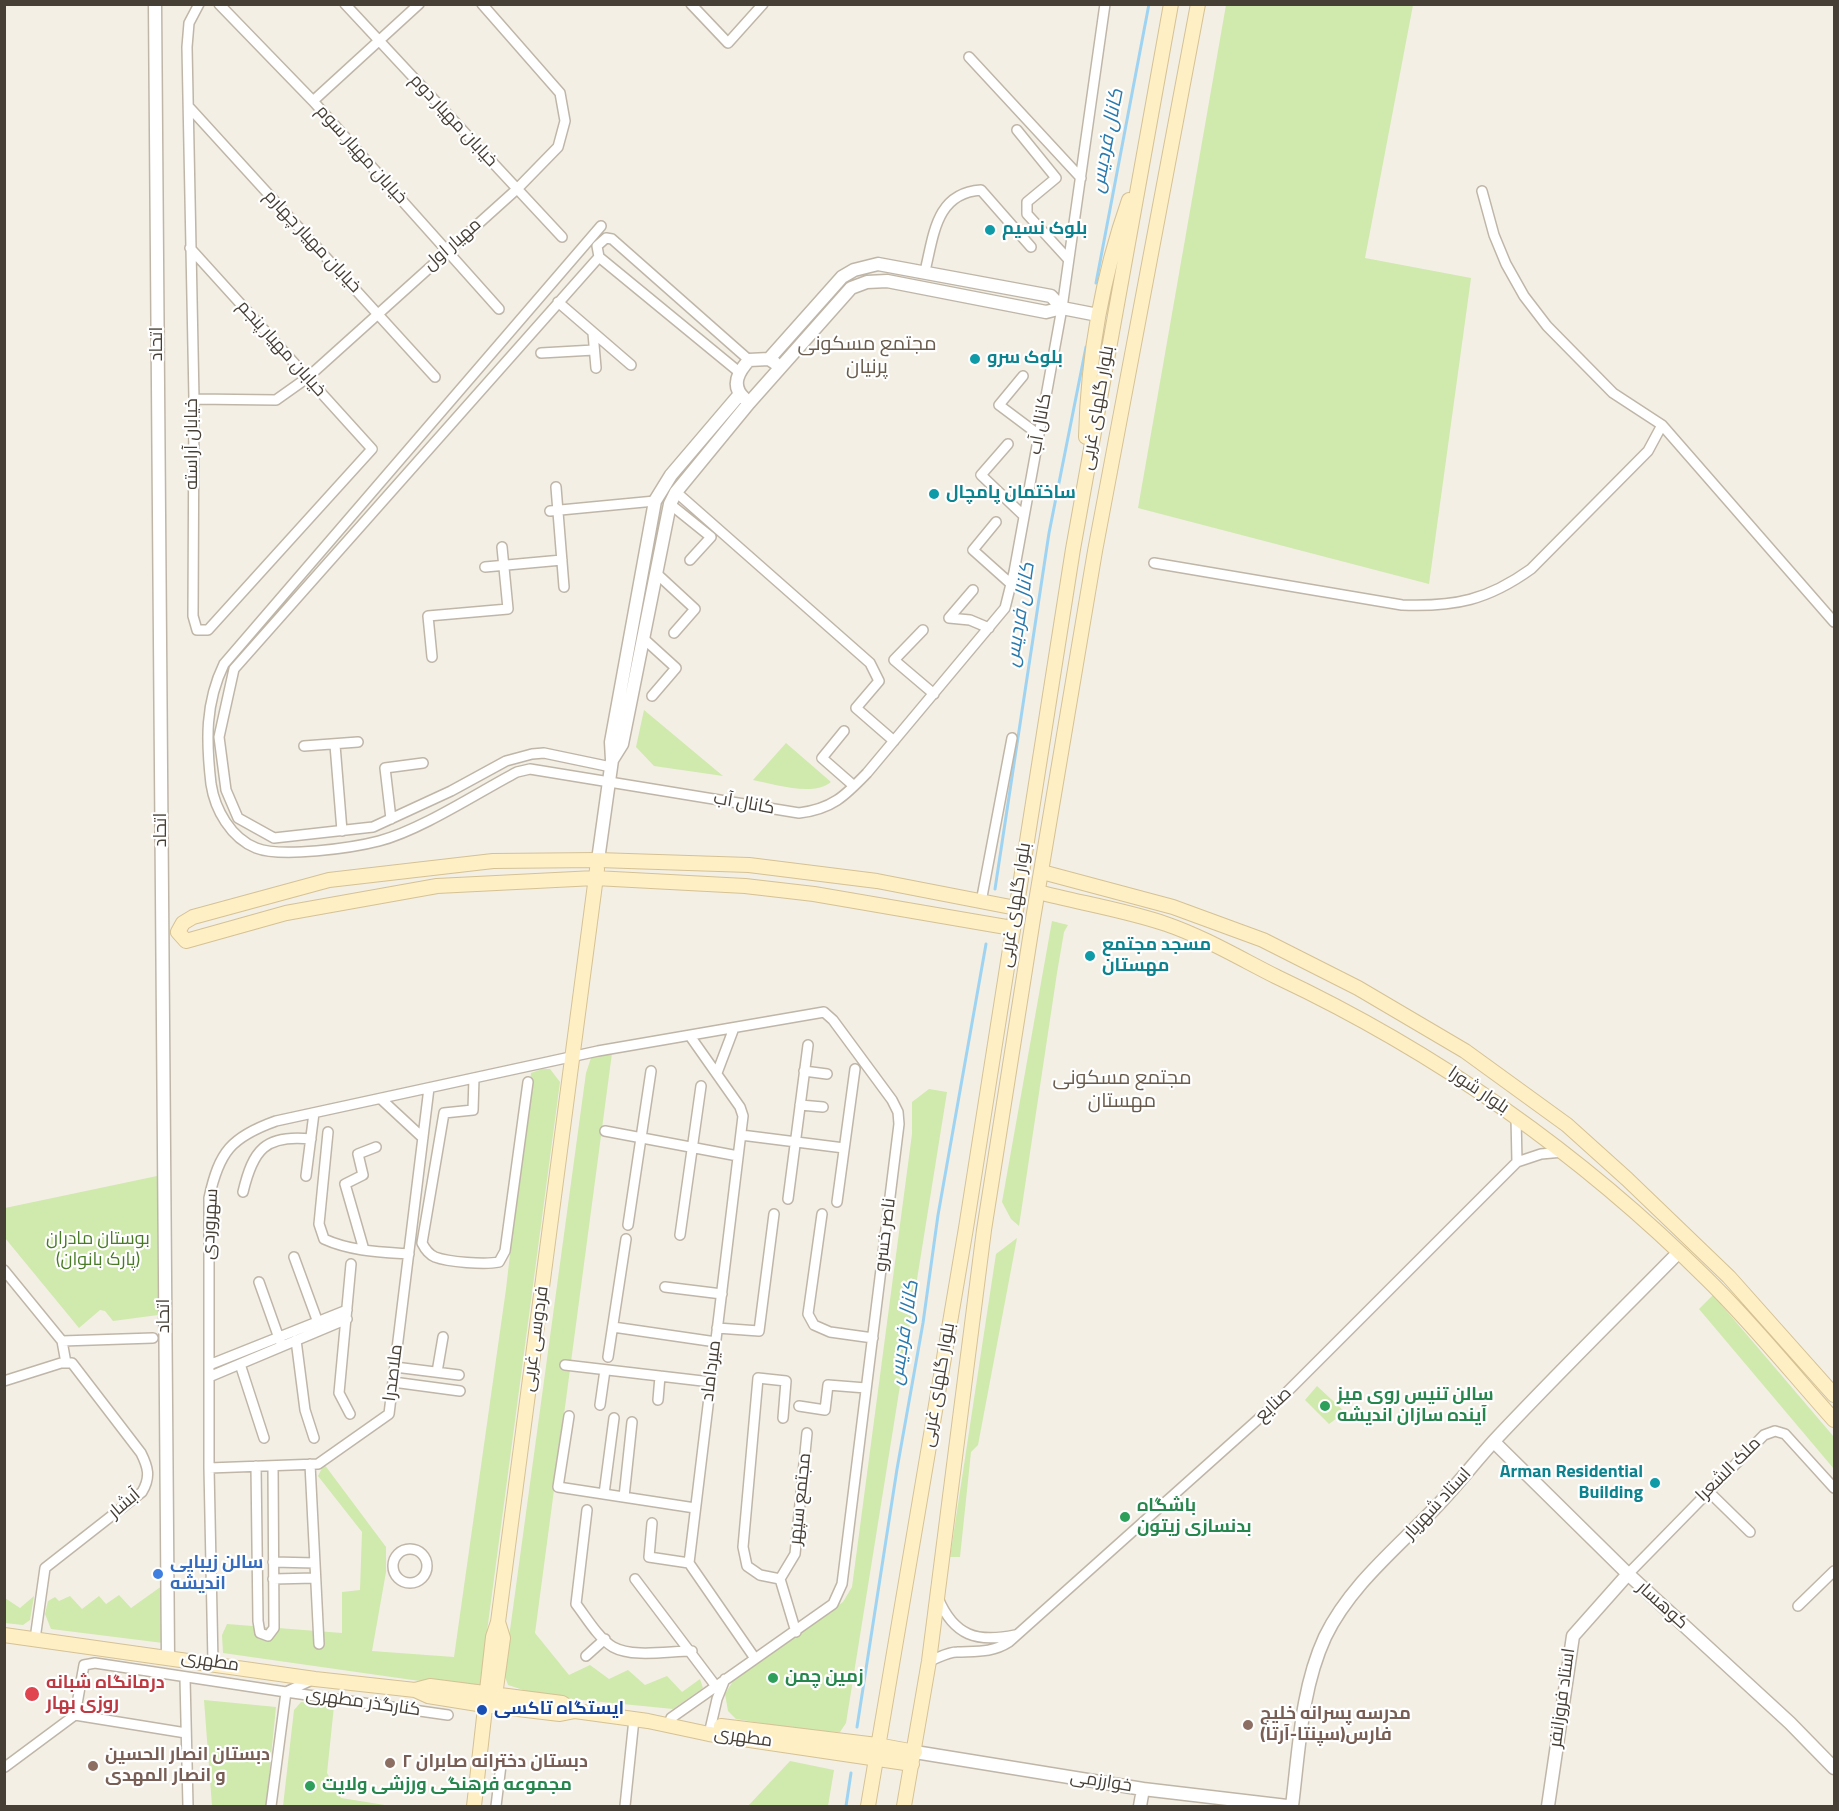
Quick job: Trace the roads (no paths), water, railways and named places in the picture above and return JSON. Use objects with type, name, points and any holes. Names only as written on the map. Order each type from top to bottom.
[{"type":"main road","name":"بلوار گلهای غربی","points":[[868,1806],[989,1081],[1086,479],[1171,4]]},
{"type":"main road","name":"بلوار گلهای غربی","points":[[904,1806],[929,1661],[984,1230],[1038,892],[1097,539],[1198,4]]},
{"type":"main road","points":[[1086,479],[1091,350],[1106,273],[1143,158]]},
{"type":"main road","points":[[1048,707],[1052,701],[1064,701],[1069,711]]},
{"type":"main road","points":[[1012,928],[814,894],[745,886],[595,878],[436,886],[286,913],[192,940],[186,941],[178,932],[183,923],[193,918],[329,880],[494,861],[598,860],[749,865],[877,881],[1016,908]]},
{"type":"main road","name":"فردوسی غربی","points":[[474,1806],[480,1766],[478,1752],[489,1700],[493,1637],[498,1622],[598,860]]},
{"type":"main road","name":"بلوار شورا","points":[[1042,872],[1173,907],[1263,940],[1358,988],[1465,1051],[1567,1125],[1627,1179],[1729,1276],[1834,1395]]},
{"type":"main road","name":"بلوار شورا","points":[[1038,892],[1167,924],[1381,1029],[1516,1117],[1563,1152],[1679,1252],[1732,1305],[1834,1420]]},
{"type":"main road","points":[[976,921],[985,913],[981,902]]},
{"type":"main road","points":[[989,1081],[995,1089],[1008,1082]]},
{"type":"main road","name":"مطهری","points":[[4,1635],[168,1656],[315,1679],[415,1690],[428,1696],[489,1700],[560,1714],[575,1711],[669,1722],[845,1752],[876,1750],[913,1758]]},
{"type":"main road","points":[[710,1729],[876,1750]]},
{"type":"main road","points":[[845,1752],[862,1764],[871,1782]]},
{"type":"street","name":"اتحاد","points":[[155,4],[168,1656]]},
{"type":"street","name":"خیابان آراسته","points":[[199,4],[189,23],[188,39],[194,399],[193,616],[197,630],[208,630],[372,449]]},
{"type":"street","name":"خیابان مهیار سوم","points":[[219,4],[313,101],[499,309]]},
{"type":"street","name":"خیابان مهیار دوم","points":[[345,4],[562,237]]},
{"type":"street","points":[[313,101],[419,4]]},
{"type":"street","name":"مهیار اول","points":[[194,399],[276,400],[307,378],[377,312],[517,189],[558,147],[565,121],[561,93],[482,4]]},
{"type":"street","points":[[691,4],[728,43],[763,4]]},
{"type":"street","name":"کانال آب","points":[[601,226],[224,664],[214,684],[209,708],[208,751],[212,789],[220,813],[236,835],[257,849],[284,852],[330,850],[379,841],[405,831],[517,771],[542,769],[799,813],[818,811],[843,798],[894,741],[1005,608],[1062,308],[1105,4]]},
{"type":"street","points":[[969,57],[1081,178]]},
{"type":"street","name":"خیابان مهیار چهارم","points":[[189,107],[435,377]]},
{"type":"street","points":[[1017,130],[1056,178],[1027,202],[1027,214],[1068,259]]},
{"type":"street","points":[[925,271],[936,224],[944,209],[964,191],[981,190],[1031,247]]},
{"type":"street","points":[[1482,191],[1494,235],[1506,264],[1524,296],[1547,326],[1613,393],[1662,425],[1834,622]]},
{"type":"street","points":[[612,764],[544,753],[520,756],[373,827],[274,838],[238,818],[226,790],[219,737],[234,669],[558,302],[598,254],[601,241],[606,238],[612,239],[748,360],[769,359],[780,367]]},
{"type":"street","points":[[587,242],[598,254],[739,372]]},
{"type":"street","name":"خیابان مهیار پنجم","points":[[190,248],[372,449]]},
{"type":"street","points":[[769,359],[832,286],[848,273],[878,264],[1051,296],[1062,308]]},
{"type":"street","points":[[598,860],[612,764],[611,742],[622,673],[655,501],[671,475],[744,399],[780,367],[851,288],[867,282],[887,281],[1046,312],[1062,308],[1098,315]]},
{"type":"street","points":[[558,302],[632,365]]},
{"type":"street","points":[[593,333],[596,368]]},
{"type":"street","points":[[541,352],[594,350]]},
{"type":"street","points":[[744,399],[736,383],[739,372],[748,360]]},
{"type":"street","points":[[1023,376],[999,405],[1039,435]]},
{"type":"street","points":[[612,764],[622,744],[670,504],[676,492],[744,399]]},
{"type":"street","points":[[1154,563],[1402,605],[1439,607],[1465,602],[1489,595],[1531,569],[1648,451],[1662,425]]},
{"type":"street","points":[[1008,444],[981,475],[1024,516]]},
{"type":"street","points":[[556,487],[554,511],[564,587]]},
{"type":"street","points":[[676,492],[870,663],[879,681],[856,708],[894,741]]},
{"type":"street","points":[[554,511],[655,501]]},
{"type":"street","points":[[670,504],[711,537],[690,560]]},
{"type":"street","points":[[996,522],[973,550],[1011,584]]},
{"type":"street","points":[[432,657],[428,616],[508,609],[502,547]]},
{"type":"street","points":[[485,567],[562,560]]},
{"type":"street","points":[[656,573],[694,609],[674,633]]},
{"type":"street","points":[[973,590],[948,618],[970,620],[989,628]]},
{"type":"street","points":[[923,630],[894,660],[934,694]]},
{"type":"street","points":[[643,638],[676,668],[652,696]]},
{"type":"street","points":[[844,731],[822,758],[854,786]]},
{"type":"street","points":[[981,902],[1012,738]]},
{"type":"street","points":[[304,746],[358,742]]},
{"type":"street","points":[[335,745],[342,831]]},
{"type":"street","points":[[391,819],[385,768],[423,763]]},
{"type":"street","name":"ناصر خسرو","points":[[574,1056],[824,1012],[833,1020],[892,1100],[898,1112],[899,1124],[840,1591],[833,1604],[796,1632],[715,1684],[669,1722]]},
{"type":"street","points":[[717,1073],[734,1028]]},
{"type":"street","name":"میرداماد","points":[[689,1563],[743,1116],[740,1107],[690,1036]]},
{"type":"street","points":[[788,1199],[808,1045]]},
{"type":"street","name":"سهروردی","points":[[213,1663],[208,1377],[209,1198],[218,1161],[241,1137],[260,1127],[574,1056]]},
{"type":"street","points":[[837,1202],[855,1069]]},
{"type":"street","points":[[628,1225],[651,1071]]},
{"type":"street","points":[[804,1071],[827,1074]]},
{"type":"street","points":[[474,1078],[473,1110],[444,1113],[422,1243],[426,1251],[436,1257],[489,1264],[499,1262],[505,1251],[528,1082]]},
{"type":"street","points":[[680,1235],[701,1086]]},
{"type":"street","name":"ملاصدرا","points":[[209,1468],[318,1464],[389,1414],[429,1088]]},
{"type":"street","points":[[381,1099],[423,1138]]},
{"type":"street","points":[[800,1104],[823,1107]]},
{"type":"street","points":[[306,1176],[314,1113]]},
{"type":"street","points":[[1516,1117],[1517,1162],[1541,1154],[1563,1152]]},
{"type":"street","points":[[605,1131],[738,1156]]},
{"type":"street","points":[[328,1132],[319,1224],[324,1239],[335,1244],[364,1250],[409,1254]]},
{"type":"street","points":[[741,1136],[844,1148]]},
{"type":"street","points":[[243,1192],[250,1162],[261,1148],[276,1139],[310,1139]]},
{"type":"street","points":[[364,1250],[345,1184],[363,1175],[358,1154],[376,1147]]},
{"type":"street","name":"صنایع","points":[[929,1661],[954,1652],[998,1649],[1017,1634],[1274,1406],[1517,1162]]},
{"type":"street","points":[[717,1328],[759,1331],[774,1214]]},
{"type":"street","points":[[822,1214],[808,1314],[814,1326],[830,1332],[873,1338]]},
{"type":"street","points":[[608,1358],[626,1239]]},
{"type":"street","name":"استاد شهریار","points":[[1289,1806],[1304,1708],[1313,1669],[1325,1638],[1341,1610],[1359,1587],[1438,1505],[1494,1442],[1679,1252]]},
{"type":"street","points":[[294,1257],[319,1326]]},
{"type":"street","points":[[350,1414],[339,1393],[351,1264]]},
{"type":"street","points":[[4,1270],[62,1341],[66,1363],[4,1381]]},
{"type":"street","points":[[259,1282],[280,1341]]},
{"type":"street","points":[[664,1287],[722,1294]]},
{"type":"street","points":[[209,1365],[280,1341],[347,1314]]},
{"type":"street","points":[[208,1377],[240,1364],[280,1341],[296,1340],[319,1326]]},
{"type":"street","points":[[613,1327],[716,1342]]},
{"type":"street","points":[[437,1372],[443,1337]]},
{"type":"street","points":[[62,1341],[153,1338]]},
{"type":"street","points":[[296,1340],[305,1410],[314,1438]]},
{"type":"street","name":"آبشار","points":[[35,1638],[45,1568],[142,1492],[148,1481],[147,1466],[141,1453],[81,1372],[72,1363],[66,1363]]},
{"type":"street","points":[[240,1364],[264,1438]]},
{"type":"street","points":[[565,1365],[711,1382]]},
{"type":"street","points":[[395,1367],[459,1375]]},
{"type":"street","points":[[600,1405],[605,1370]]},
{"type":"street","points":[[658,1400],[660,1376]]},
{"type":"street","points":[[783,1418],[786,1381],[758,1378],[743,1547],[747,1566],[760,1575],[780,1579],[796,1632]]},
{"type":"street","points":[[393,1382],[460,1391]]},
{"type":"street","points":[[799,1406],[825,1410],[828,1385],[866,1388]]},
{"type":"street","points":[[569,1416],[558,1487],[695,1508]]},
{"type":"street","points":[[604,1494],[614,1418]]},
{"type":"street","points":[[624,1497],[632,1422]]},
{"type":"street","name":"ملک الشعرا","points":[[1628,1575],[1764,1435],[1775,1431],[1785,1434],[1834,1488]]},
{"type":"street","name":"مجتمع سپهر","points":[[780,1579],[795,1554],[807,1432]]},
{"type":"street","name":"کوهسار","points":[[1494,1442],[1628,1575],[1790,1723],[1834,1768]]},
{"type":"street","points":[[310,1464],[319,1644]]},
{"type":"street","points":[[256,1466],[258,1621],[260,1633],[267,1636],[274,1628],[273,1466]]},
{"type":"street","points":[[1708,1491],[1750,1532]]},
{"type":"street","points":[[586,1510],[576,1604],[611,1646],[630,1652],[692,1651]]},
{"type":"street","points":[[652,1522],[649,1557],[689,1563],[754,1657]]},
{"type":"street","points":[[273,1562],[315,1563]]},
{"type":"street","points":[[1798,1606],[1834,1571]]},
{"type":"street","name":"استاد فروزانفر","points":[[1548,1806],[1573,1636],[1628,1575]]},
{"type":"street","points":[[273,1579],[315,1578]]},
{"type":"street","points":[[635,1579],[715,1684]]},
{"type":"street","points":[[936,1592],[946,1616],[969,1636],[989,1640],[1017,1634]]},
{"type":"street","points":[[586,1656],[605,1639]]},
{"type":"street","points":[[5,1767],[75,1715],[84,1665],[95,1663],[286,1692],[315,1679]]},
{"type":"street","points":[[710,1729],[717,1699],[726,1677]]},
{"type":"street","points":[[185,1678],[188,1806]]},
{"type":"street","name":"کنارگذر مطهری","points":[[271,1806],[286,1692],[448,1715]]},
{"type":"street","points":[[75,1715],[186,1733]]},
{"type":"street","points":[[625,1806],[641,1720]]},
{"type":"street","name":"خوارزمی","points":[[913,1758],[1289,1806]]},
{"type":"street","points":[[496,1806],[501,1765]]},
{"type":"street","points":[[1140,1806],[1143,1789]]},
{"type":"waterway","name":"کانال فردیس","points":[[1096,283],[1149,4]]},
{"type":"waterway","name":"کانال فردیس","points":[[995,889],[1049,533],[1086,347]]},
{"type":"waterway","name":"کانال فردیس","points":[[857,1727],[897,1469],[923,1323],[938,1215],[986,944]]},
{"type":"waterway","name":"کانال فردیس","points":[[846,1806],[851,1773]]},
{"type":"place","name":"بلوک نسیم","points":[[990,230]]},
{"type":"place","name":"بلوک سرو","points":[[975,359]]},
{"type":"place","name":"ساختمان پامچال","points":[[934,494]]},
{"type":"place","name":"مسجد مجتمع مهستان","points":[[1090,956]]},
{"type":"place","name":"سالن تنیس روی میز آینده سازان اندیشه","points":[[1325,1406]]},
{"type":"place","name":"Arman Residential Building","points":[[1655,1483]]},
{"type":"place","name":"باشگاه بدنسازی زیتون","points":[[1125,1517]]},
{"type":"place","name":"سالن زیبایی اندیشه","points":[[158,1574]]},
{"type":"place","name":"زمین چمن","points":[[773,1678]]},
{"type":"place","name":"درمانگاه شبانه روزی بهار","points":[[32,1694]]},
{"type":"place","name":"ایستگاه تاکسی","points":[[482,1710]]},
{"type":"place","name":"مدرسه پسرانه خلیج فارس(سپنتا-آرتا)","points":[[1248,1725]]},
{"type":"place","name":"دبستان دخترانه صابران ۲","points":[[390,1763]]},
{"type":"place","name":"دبستان انصار الحسین و انصار المهدی","points":[[93,1766]]},
{"type":"place","name":"مجموعه فرهنگی ورزشی ولایت","points":[[310,1786]]},
{"type":"district","name":"مجتمع مسکونی پرنیان","points":[[867,356]]},
{"type":"district","name":"مجتمع مسکونی مهستان","points":[[1122,1090]]},
{"type":"park label","name":"بوستان مادران (پارک بانوان)","points":[[98,1250]]}]
